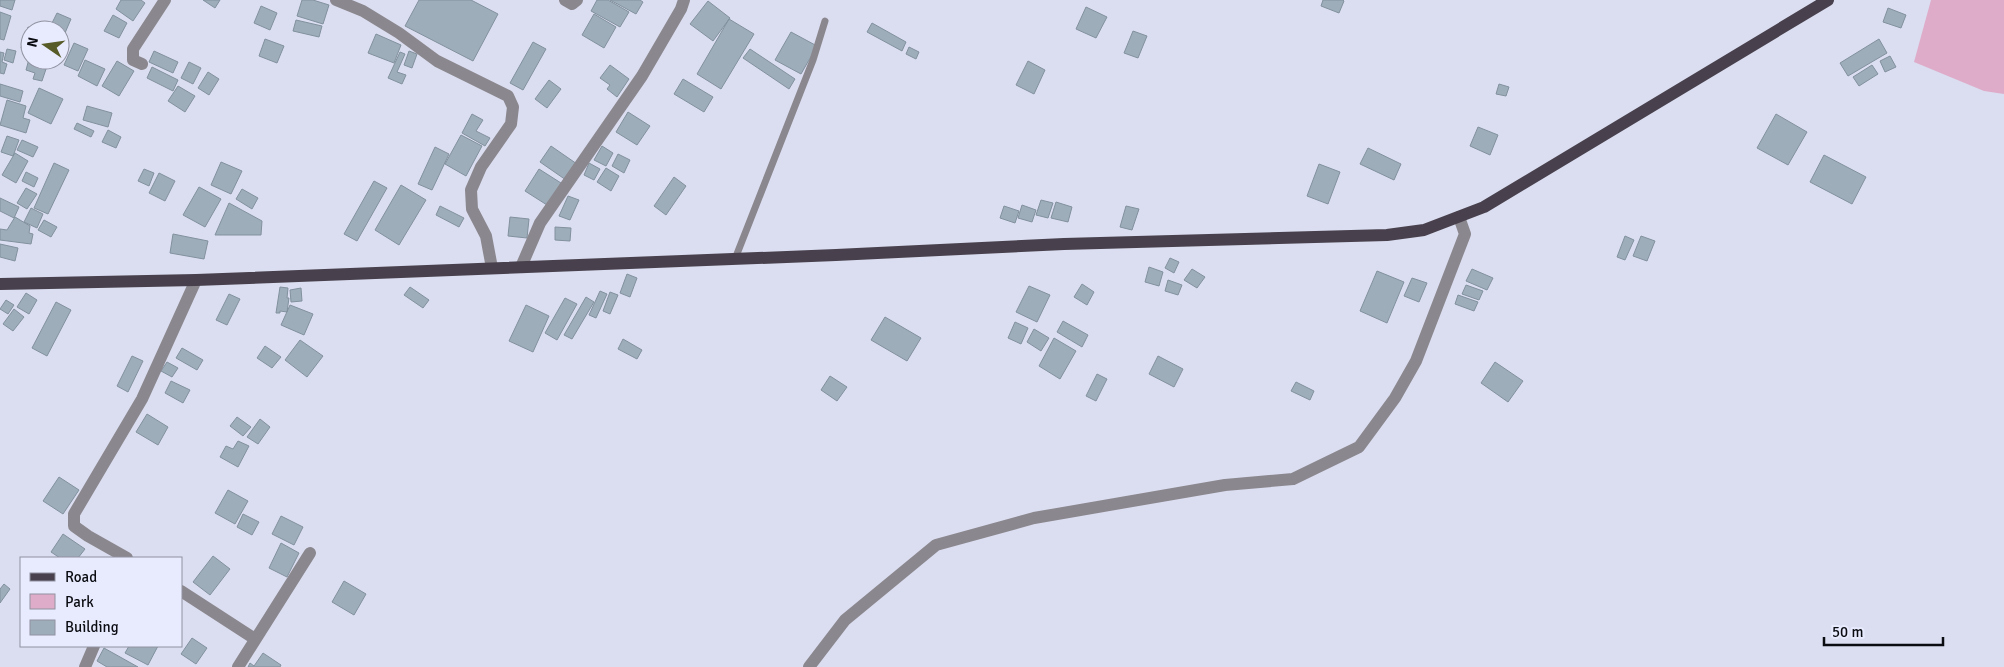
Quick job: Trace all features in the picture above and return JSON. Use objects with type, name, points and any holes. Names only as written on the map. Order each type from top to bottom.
[{"type":"main road","points":[[0,284],[196,280],[1064,244],[1387,235],[1424,230],[1484,207],[1828,0]]},
{"type":"street","points":[[142,64],[133,60],[133,49],[165,0]]},
{"type":"street","points":[[336,0],[363,11],[399,33],[437,61],[508,96],[513,107],[511,124],[481,167],[471,190],[472,209],[486,236],[492,268]]},
{"type":"street","points":[[565,0],[572,4],[576,0]]},
{"type":"street","points":[[521,267],[540,223],[642,76],[681,9],[684,0]]},
{"type":"street","points":[[809,667],[845,620],[936,545],[1044,516],[1225,485],[1293,480],[1360,447],[1395,398],[1416,360],[1465,234],[1459,217]]},
{"type":"street","points":[[125,557],[74,526],[74,514],[142,399],[196,280]]},
{"type":"street","points":[[238,667],[310,553]]},
{"type":"street","points":[[182,592],[255,639]]},
{"type":"street","points":[[85,667],[94,647]]},
{"type":"lane","points":[[735,259],[812,60],[825,21]]},
{"type":"green space","points":[[1931,0],[2004,0],[2004,94],[1984,91],[1914,62]]},
{"type":"building","points":[[0,0],[15,0],[12,10],[0,6]]},
{"type":"building","points":[[121,0],[141,0],[145,3],[133,21],[116,9]]},
{"type":"building","points":[[203,0],[220,0],[215,8]]},
{"type":"building","points":[[302,0],[313,0],[329,5],[323,24],[297,16]]},
{"type":"building","points":[[419,0],[471,0],[498,14],[473,61],[405,26]]},
{"type":"building","points":[[597,0],[608,0],[629,12],[620,27],[591,11]]},
{"type":"building","points":[[610,0],[640,0],[643,2],[636,14]]},
{"type":"building","points":[[1323,0],[1344,1],[1339,13],[1321,6]]},
{"type":"building","points":[[708,1],[730,18],[713,41],[690,24]]},
{"type":"building","points":[[261,6],[277,13],[270,30],[254,23]]},
{"type":"building","points":[[1086,7],[1107,17],[1096,38],[1076,29]]},
{"type":"building","points":[[1888,8],[1906,15],[1901,28],[1883,22]]},
{"type":"building","points":[[0,12],[11,16],[4,40],[0,39]]},
{"type":"building","points":[[57,13],[71,19],[70,21],[54,20]]},
{"type":"building","points":[[594,14],[616,27],[604,48],[582,35]]},
{"type":"building","points":[[113,15],[127,23],[119,38],[104,31]]},
{"type":"building","points":[[729,19],[754,34],[721,89],[697,74]]},
{"type":"building","points":[[296,20],[322,26],[319,37],[293,31]]},
{"type":"building","points":[[872,23],[906,42],[902,51],[867,32]]},
{"type":"building","points":[[1133,31],[1147,36],[1138,58],[1124,53]]},
{"type":"building","points":[[791,32],[817,46],[801,74],[775,60]]},
{"type":"building","points":[[376,34],[401,45],[394,63],[368,53]]},
{"type":"building","points":[[265,39],[284,46],[277,63],[259,56]]},
{"type":"building","points":[[1879,39],[1887,53],[1848,76],[1840,63]]},
{"type":"building","points":[[533,42],[546,49],[523,90],[510,83]]},
{"type":"building","points":[[74,43],[88,49],[78,71],[70,68],[70,52]]},
{"type":"building","points":[[909,47],[919,52],[916,59],[906,54]]},
{"type":"building","points":[[7,49],[16,51],[13,63],[4,60]]},
{"type":"building","points":[[750,49],[795,79],[789,89],[743,58]]},
{"type":"building","points":[[154,51],[178,62],[173,73],[149,62]]},
{"type":"building","points":[[409,51],[417,54],[412,68],[404,65]]},
{"type":"building","points":[[0,52],[4,53],[2,62],[7,64],[4,74],[0,73]]},
{"type":"building","points":[[400,52],[405,54],[397,72],[406,75],[402,84],[388,78]]},
{"type":"building","points":[[1890,56],[1896,67],[1885,72],[1880,61]]},
{"type":"building","points":[[85,60],[105,69],[97,86],[78,76]]},
{"type":"building","points":[[117,61],[134,71],[119,96],[102,86]]},
{"type":"building","points":[[1028,61],[1045,70],[1034,94],[1016,85]]},
{"type":"building","points":[[189,62],[201,68],[193,84],[181,78]]},
{"type":"building","points":[[610,65],[629,79],[617,97],[607,89],[610,85],[600,78]]},
{"type":"building","points":[[1872,65],[1878,74],[1859,86],[1853,77]]},
{"type":"building","points":[[152,67],[178,80],[173,91],[147,78]]},
{"type":"building","points":[[26,70],[46,70],[42,81],[33,79],[35,73]]},
{"type":"building","points":[[208,72],[219,79],[209,95],[198,88]]},
{"type":"building","points":[[683,79],[713,97],[704,112],[674,94]]},
{"type":"building","points":[[549,80],[561,89],[547,108],[535,99]]},
{"type":"building","points":[[0,84],[23,91],[20,102],[0,96]]},
{"type":"building","points":[[1499,84],[1509,87],[1506,96],[1496,94]]},
{"type":"building","points":[[178,86],[195,96],[185,112],[168,101]]},
{"type":"building","points":[[39,88],[63,99],[51,124],[28,113]]},
{"type":"building","points":[[7,100],[26,106],[23,118],[30,120],[26,133],[0,125]]},
{"type":"building","points":[[87,106],[112,113],[108,127],[83,120]]},
{"type":"building","points":[[628,112],[650,126],[637,145],[616,132]]},
{"type":"building","points":[[472,114],[483,120],[476,131],[490,138],[485,146],[462,133]]},
{"type":"building","points":[[1776,114],[1807,132],[1788,165],[1757,148]]},
{"type":"building","points":[[77,123],[94,131],[91,137],[74,129]]},
{"type":"building","points":[[1478,127],[1498,135],[1490,155],[1470,146]]},
{"type":"building","points":[[108,130],[121,137],[116,148],[102,142]]},
{"type":"building","points":[[461,135],[482,146],[466,176],[445,164]]},
{"type":"building","points":[[7,136],[19,140],[13,156],[1,152]]},
{"type":"building","points":[[22,140],[38,147],[33,157],[17,150]]},
{"type":"building","points":[[551,146],[577,164],[566,180],[540,162]]},
{"type":"building","points":[[602,146],[613,153],[606,166],[594,160]]},
{"type":"building","points":[[435,147],[449,154],[432,190],[418,184]]},
{"type":"building","points":[[1368,148],[1401,164],[1394,180],[1360,164]]},
{"type":"building","points":[[15,153],[28,161],[16,183],[2,175]]},
{"type":"building","points":[[618,154],[630,160],[624,173],[612,166]]},
{"type":"building","points":[[1824,155],[1866,177],[1852,204],[1810,182]]},
{"type":"building","points":[[221,162],[242,171],[231,194],[211,185]]},
{"type":"building","points":[[54,163],[69,170],[48,214],[34,208]]},
{"type":"building","points":[[589,163],[600,169],[594,180],[584,175]]},
{"type":"building","points":[[1319,164],[1340,172],[1328,204],[1307,196]]},
{"type":"building","points":[[606,168],[619,176],[611,191],[597,182]]},
{"type":"building","points":[[144,169],[154,173],[149,186],[138,181]]},
{"type":"building","points":[[539,169],[561,183],[547,205],[525,191]]},
{"type":"building","points":[[26,172],[38,178],[34,187],[22,181]]},
{"type":"building","points":[[159,173],[175,181],[165,201],[149,193]]},
{"type":"building","points":[[674,177],[686,186],[666,215],[654,206]]},
{"type":"building","points":[[374,181],[387,188],[357,241],[344,234]]},
{"type":"building","points":[[401,185],[426,200],[399,245],[375,230]]},
{"type":"building","points":[[199,187],[221,199],[205,227],[183,215]]},
{"type":"building","points":[[26,188],[37,194],[27,209],[17,203]]},
{"type":"building","points":[[242,189],[258,198],[252,209],[236,199]]},
{"type":"building","points":[[568,196],[579,200],[570,220],[559,216]]},
{"type":"building","points":[[0,198],[19,207],[14,218],[0,211]]},
{"type":"building","points":[[1041,200],[1053,203],[1048,218],[1036,215]]},
{"type":"building","points":[[1056,202],[1072,207],[1068,222],[1051,218]]},
{"type":"building","points":[[229,203],[262,221],[261,235],[215,235]]},
{"type":"building","points":[[1022,205],[1036,210],[1032,222],[1018,218]]},
{"type":"building","points":[[440,206],[464,218],[459,227],[436,215]]},
{"type":"building","points":[[1004,206],[1019,211],[1015,223],[1000,218]]},
{"type":"building","points":[[1126,206],[1139,209],[1132,230],[1120,227]]},
{"type":"building","points":[[31,208],[43,214],[37,228],[24,222]]},
{"type":"building","points":[[15,217],[30,226],[29,233],[33,234],[31,244],[0,240],[0,229],[7,230]]},
{"type":"building","points":[[510,217],[529,219],[527,238],[508,236]]},
{"type":"building","points":[[44,220],[57,227],[51,237],[38,230]]},
{"type":"building","points":[[555,227],[571,228],[570,241],[555,240]]},
{"type":"building","points":[[173,234],[208,241],[204,259],[170,253]]},
{"type":"building","points":[[1625,236],[1634,240],[1625,260],[1617,257]]},
{"type":"building","points":[[1641,236],[1655,241],[1647,261],[1633,256]]},
{"type":"building","points":[[0,244],[18,248],[15,261],[0,257]]},
{"type":"building","points":[[1170,258],[1179,262],[1174,273],[1165,268]]},
{"type":"building","points":[[1149,267],[1163,272],[1159,286],[1145,282]]},
{"type":"building","points":[[1192,269],[1205,277],[1197,288],[1184,280]]},
{"type":"building","points":[[1472,269],[1493,278],[1487,290],[1466,281]]},
{"type":"building","points":[[1377,271],[1404,282],[1387,323],[1360,311]]},
{"type":"building","points":[[627,274],[637,278],[630,297],[620,293]]},
{"type":"building","points":[[1412,278],[1427,283],[1419,302],[1404,296]]},
{"type":"building","points":[[1168,280],[1182,285],[1178,295],[1165,291]]},
{"type":"building","points":[[1082,284],[1094,292],[1087,305],[1074,297]]},
{"type":"building","points":[[1466,285],[1483,291],[1479,300],[1462,294]]},
{"type":"building","points":[[1029,286],[1050,295],[1037,322],[1016,312]]},
{"type":"building","points":[[280,287],[288,288],[287,312],[280,311],[280,313],[276,313]]},
{"type":"building","points":[[410,287],[429,300],[423,308],[404,295]]},
{"type":"building","points":[[301,288],[302,301],[291,302],[290,290]]},
{"type":"building","points":[[600,291],[607,294],[596,318],[589,315]]},
{"type":"building","points":[[610,292],[618,295],[610,314],[603,311]]},
{"type":"building","points":[[26,293],[37,300],[29,314],[17,307]]},
{"type":"building","points":[[229,294],[240,299],[227,325],[216,320]]},
{"type":"building","points":[[1458,295],[1478,302],[1474,311],[1455,304]]},
{"type":"building","points":[[586,297],[594,302],[572,339],[564,335]]},
{"type":"building","points":[[565,298],[577,304],[557,340],[545,333]]},
{"type":"building","points":[[6,300],[14,305],[8,314],[0,309]]},
{"type":"building","points":[[56,302],[71,310],[47,356],[32,348]]},
{"type":"building","points":[[290,305],[313,314],[304,335],[281,325]]},
{"type":"building","points":[[526,305],[549,316],[533,352],[509,341]]},
{"type":"building","points":[[14,309],[24,317],[13,331],[3,324]]},
{"type":"building","points":[[885,317],[921,338],[907,361],[871,340]]},
{"type":"building","points":[[1063,321],[1088,335],[1082,347],[1057,332]]},
{"type":"building","points":[[1015,322],[1028,328],[1021,344],[1008,338]]},
{"type":"building","points":[[1034,329],[1049,338],[1041,351],[1027,342]]},
{"type":"building","points":[[1054,338],[1076,351],[1060,379],[1039,366]]},
{"type":"building","points":[[623,339],[642,350],[637,359],[618,349]]},
{"type":"building","points":[[300,340],[323,356],[307,377],[285,360]]},
{"type":"building","points":[[265,346],[281,357],[272,368],[257,358]]},
{"type":"building","points":[[182,348],[203,360],[197,370],[176,358]]},
{"type":"building","points":[[132,356],[143,361],[128,392],[117,386]]},
{"type":"building","points":[[1158,356],[1183,369],[1174,387],[1149,374]]},
{"type":"building","points":[[167,362],[178,368],[172,377],[161,371]]},
{"type":"building","points":[[1495,362],[1523,381],[1508,402],[1481,383]]},
{"type":"building","points":[[1097,374],[1107,379],[1096,401],[1086,396]]},
{"type":"building","points":[[830,376],[847,387],[837,401],[821,390]]},
{"type":"building","points":[[171,381],[190,390],[183,403],[165,393]]},
{"type":"building","points":[[1296,382],[1314,391],[1310,400],[1291,391]]},
{"type":"building","points":[[147,414],[168,427],[158,445],[136,432]]},
{"type":"building","points":[[237,417],[251,427],[243,436],[230,426]]},
{"type":"building","points":[[260,419],[270,427],[258,444],[247,437]]},
{"type":"building","points":[[238,441],[249,446],[238,467],[220,457],[226,446],[233,449]]},
{"type":"building","points":[[59,477],[79,490],[63,514],[43,501]]},
{"type":"building","points":[[228,490],[248,501],[235,524],[215,513]]},
{"type":"building","points":[[243,514],[259,522],[252,535],[237,527]]},
{"type":"building","points":[[281,516],[303,527],[294,545],[272,534]]},
{"type":"building","points":[[63,534],[85,549],[79,557],[58,557],[51,552]]},
{"type":"building","points":[[281,543],[299,553],[287,577],[269,568]]},
{"type":"building","points":[[213,556],[230,569],[210,595],[193,582]]},
{"type":"building","points":[[344,581],[366,594],[354,615],[332,602]]},
{"type":"building","points":[[4,584],[10,589],[0,603],[0,589]]},
{"type":"building","points":[[192,638],[207,648],[196,664],[181,654]]},
{"type":"building","points":[[128,647],[157,647],[148,665],[125,653]]},
{"type":"building","points":[[104,648],[138,667],[107,667],[97,661]]},
{"type":"building","points":[[263,653],[281,665],[280,667],[248,667],[250,663],[254,666]]}]
